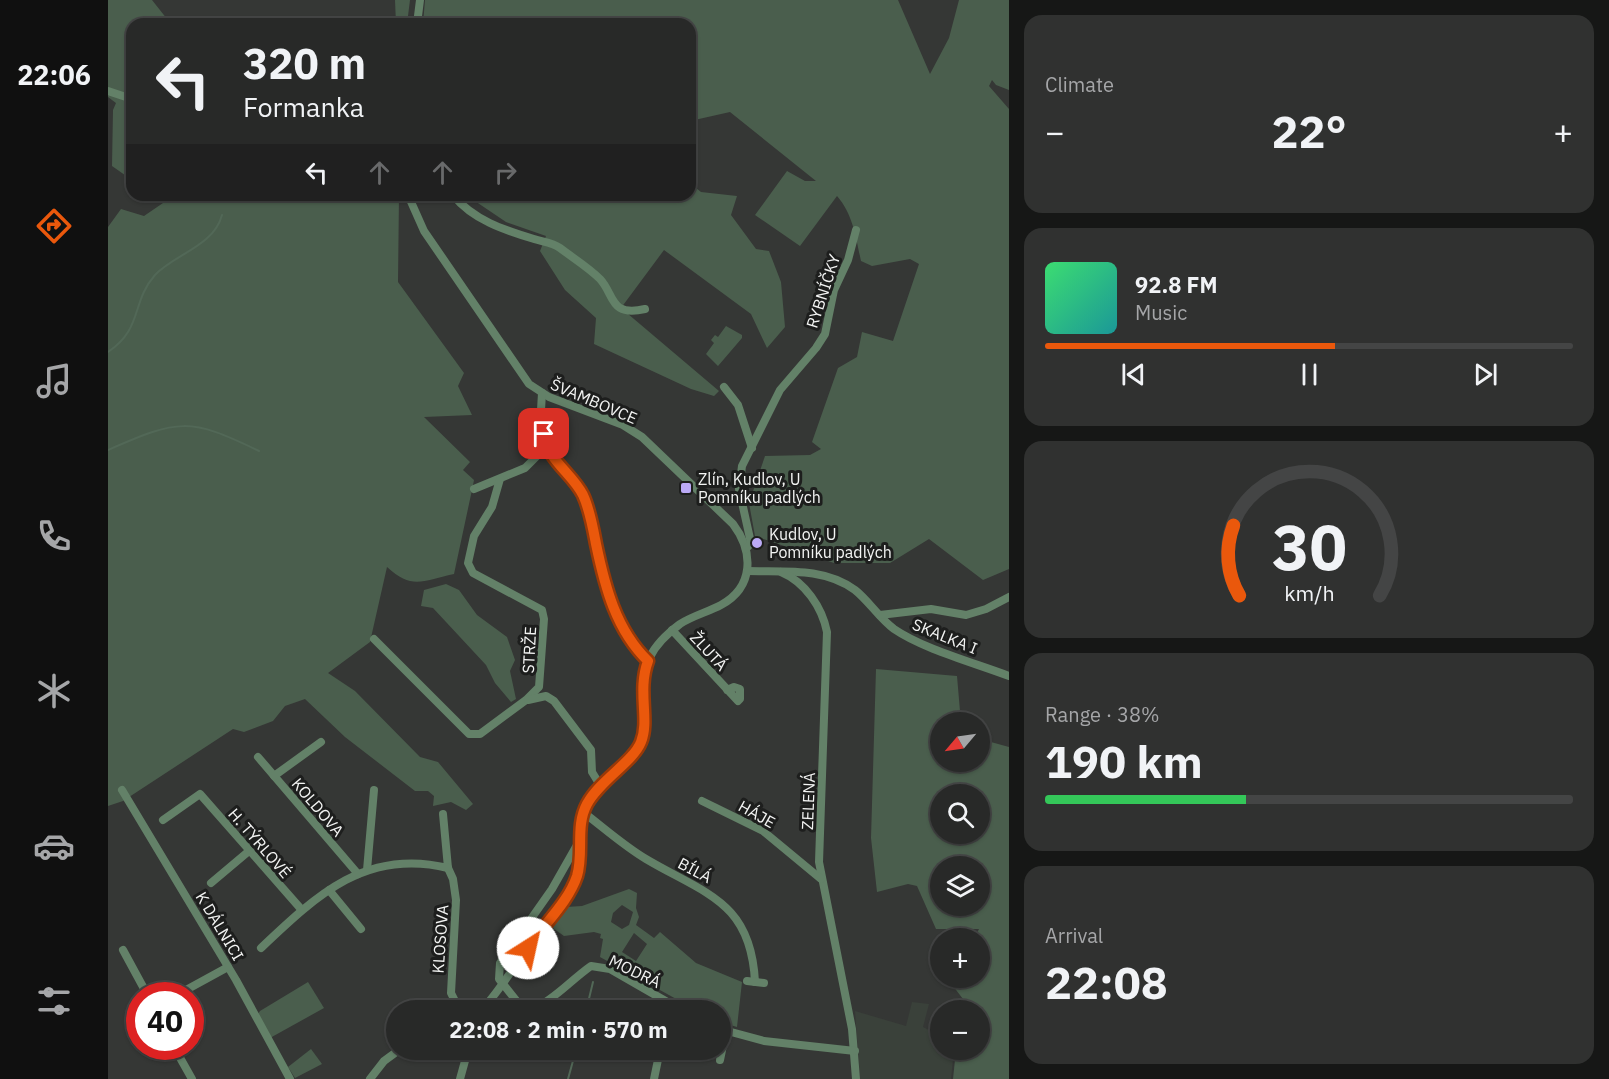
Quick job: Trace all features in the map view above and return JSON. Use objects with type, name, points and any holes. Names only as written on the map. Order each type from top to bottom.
[{"type":"street","points":[[418,18],[420,0]]},
{"type":"street","points":[[108,91],[126,97]]},
{"type":"street","name":"ŠVAMBOVCE","points":[[410,201],[424,231],[525,379],[542,393],[632,430],[734,524],[746,549]]},
{"type":"street","points":[[459,201],[472,213],[489,223],[554,244],[598,277],[610,300],[618,306],[633,310],[645,309]]},
{"type":"street","name":"RYBNÍČKY","points":[[746,549],[751,543],[741,501],[739,478],[780,390],[825,334],[834,290],[848,260],[856,230]]},
{"type":"street","points":[[724,387],[738,405],[752,447]]},
{"type":"street","points":[[542,393],[541,410],[546,447],[572,478],[586,502],[612,606],[633,644],[648,661]]},
{"type":"street","points":[[474,489],[531,465],[546,447]]},
{"type":"street","name":"STRŽE","points":[[374,639],[469,734],[480,734],[526,700],[540,685],[544,614],[538,607],[473,573],[468,563],[474,536],[492,507],[500,479]]},
{"type":"street","points":[[491,1000],[503,986],[575,881],[581,858],[583,812],[600,785],[641,744],[644,728],[642,681],[648,661],[658,645],[672,630],[734,596],[744,584],[748,571],[746,549]]},
{"type":"street","points":[[748,571],[781,572]]},
{"type":"street","name":"SKALKA I","points":[[781,572],[815,573],[833,578],[857,592],[893,628],[909,637],[1009,676]]},
{"type":"street","name":"ZELENÁ","points":[[781,572],[794,578],[812,598],[823,616],[827,632],[820,840],[821,879],[855,1051],[856,1079]]},
{"type":"street","points":[[880,615],[931,609],[966,615],[986,609],[1009,597]]},
{"type":"street","name":"ŽLUTÁ","points":[[672,630],[727,690]]},
{"type":"street","points":[[526,700],[546,696],[554,701],[591,750],[591,767],[600,785]]},
{"type":"street","points":[[274,776],[321,742]]},
{"type":"street","name":"KOLDOVA","points":[[258,757],[358,874]]},
{"type":"street","name":"K DÁLNICI","points":[[122,790],[228,967],[290,1079]]},
{"type":"street","points":[[367,870],[374,790]]},
{"type":"street","name":"H. TÝRLOVÉ","points":[[163,820],[200,794],[301,909]]},
{"type":"street","name":"HÁJE","points":[[702,801],[764,831],[821,879]]},
{"type":"street","name":"BÍLÁ","points":[[583,812],[640,856],[710,893],[724,903],[744,935],[755,982]]},
{"type":"street","name":"KLOSOVA","points":[[443,814],[448,868],[453,879],[456,900],[451,993],[454,1000]]},
{"type":"street","points":[[503,986],[498,975],[500,963],[547,897],[582,837]]},
{"type":"street","points":[[210,883],[249,851]]},
{"type":"street","points":[[261,948],[301,909],[329,890],[367,870],[394,863],[448,868]]},
{"type":"street","points":[[329,890],[361,929]]},
{"type":"street","points":[[123,950],[140,982]]},
{"type":"street","name":"MODRÁ","points":[[552,1000],[574,978],[591,966],[610,969],[659,1000]]},
{"type":"street","points":[[201,982],[228,967]]},
{"type":"street","name":"MODRÁ","points":[[503,986],[515,1000]]},
{"type":"street","points":[[731,1032],[764,1041],[855,1051]]},
{"type":"street","points":[[181,1060],[192,1079]]},
{"type":"street","points":[[370,1079],[386,1060]]},
{"type":"street","points":[[460,1079],[465,1060]]},
{"type":"street","points":[[654,1079],[658,1060]]},
{"type":"shaded area","points":[[912,1002],[929,1004],[923,1027],[930,1031],[930,1060],[953,1060],[951,1079],[860,1079],[855,1011],[906,1026]]},
{"type":"green space","points":[[108,0],[152,0],[166,18],[126,18],[126,176],[112,166],[113,110],[116,103],[108,97]]},
{"type":"green space","points":[[395,0],[410,0],[408,18],[396,18]]},
{"type":"green space","points":[[425,0],[898,0],[930,74],[949,38],[959,0],[1009,0],[1009,90],[996,85],[992,80],[989,86],[1009,109],[1009,569],[983,580],[929,539],[890,563],[834,563],[755,536],[749,503],[765,456],[810,455],[821,449],[812,442],[838,368],[857,357],[862,332],[893,341],[919,264],[910,259],[872,266],[861,261],[850,218],[837,196],[800,246],[755,215],[787,171],[805,181],[816,181],[730,112],[696,120],[696,18],[424,18]]},
{"type":"green space","points":[[696,188],[701,192],[737,196],[731,215],[756,249],[769,251],[781,282],[785,327],[767,348],[751,314],[664,250],[621,308],[719,391],[714,396],[691,389],[594,344],[596,318],[565,290],[540,251],[546,236],[506,222],[475,201],[696,201]]},
{"type":"green space","points":[[160,201],[399,201],[398,282],[464,373],[458,386],[472,415],[424,417],[470,462],[463,470],[474,480],[454,574],[418,582],[404,579],[387,567],[370,642],[328,673],[355,691],[420,757],[438,762],[473,804],[466,810],[451,802],[433,806],[434,796],[428,791],[415,791],[345,737],[305,699],[285,706],[273,721],[244,732],[233,729],[123,801],[108,806],[108,227],[121,209],[144,216],[163,203]]},
{"type":"green space","points":[[726,326],[742,335],[742,338],[718,366],[706,354],[714,343],[711,340],[715,335],[718,337]]},
{"type":"green space","points":[[446,584],[459,590],[477,615],[507,637],[515,660],[510,671],[516,699],[511,702],[495,683],[486,665],[433,608],[421,606],[424,590]]},
{"type":"green space","points":[[876,669],[957,676],[960,712],[930,712],[930,772],[990,772],[990,742],[1009,747],[1009,1079],[953,1079],[955,1060],[990,1060],[990,1000],[963,1000],[955,988],[990,988],[990,928],[936,928],[930,916],[990,916],[990,856],[930,856],[930,915],[917,886],[908,884],[877,892],[871,838]]},
{"type":"green space","points":[[629,889],[637,893],[636,908],[639,917],[636,925],[654,938],[660,932],[696,963],[742,982],[737,1027],[731,1025],[731,1000],[678,1000],[600,957],[603,939],[600,938],[601,934],[594,932],[564,936],[550,926],[566,907],[582,906]],"holes":[[[622,905],[633,912],[629,925],[622,929],[611,922],[613,913]],[[634,933],[647,944],[636,961],[622,952]]]},
{"type":"green space","points":[[308,982],[324,1008],[270,1038],[258,1014],[260,1011]]},
{"type":"green space","points":[[311,1049],[322,1064],[295,1078],[288,1067]]},
{"type":"waterway","points":[[108,352],[127,334],[142,295],[155,275],[203,242],[218,226],[222,215]]},
{"type":"waterway","points":[[108,450],[152,432],[184,426],[216,432],[259,451]]},
{"type":"waterway","points":[[589,1000],[593,982]]},
{"type":"waterway","points":[[568,1079],[573,1060]]},
{"type":"place","name":"Zlín, Kudlov, U Pomníku padlých","points":[[686,488]]},
{"type":"place","name":"Kudlov, U Pomníku padlých","points":[[757,543]]},
{"type":"route","points":[[528,948],[575,881],[582,850],[581,819],[587,804],[600,785],[641,744],[644,728],[642,681],[648,661],[633,644],[612,606],[586,502],[572,478],[546,447],[544,434]]}]
